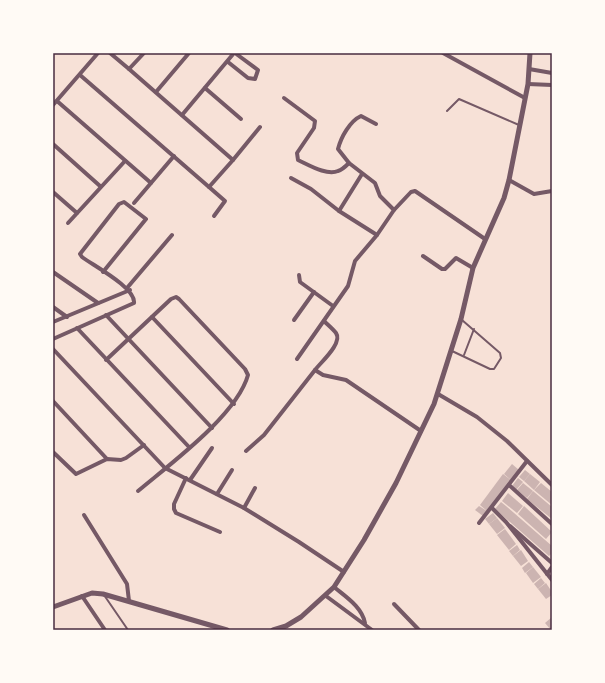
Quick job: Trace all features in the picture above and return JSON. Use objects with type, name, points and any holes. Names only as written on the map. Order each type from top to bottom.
[{"type":"street","points":[[53,105],[98,53]]},
{"type":"street","points":[[110,53],[233,160]]},
{"type":"street","points":[[129,69],[144,53]]},
{"type":"street","points":[[156,92],[189,53]]},
{"type":"street","points":[[182,115],[234,53],[258,70],[255,78],[248,78],[228,62]]},
{"type":"street","points":[[443,53],[525,98]]},
{"type":"street","points":[[273,630],[286,626],[301,617],[326,596],[334,587],[364,540],[396,483],[438,394],[461,319],[473,268],[504,198],[509,180],[521,126],[528,84],[530,53]]},
{"type":"street","points":[[529,69],[552,74]]},
{"type":"street","points":[[80,75],[225,201],[214,216]]},
{"type":"street","points":[[528,84],[552,85]]},
{"type":"street","points":[[205,88],[241,119]]},
{"type":"street","points":[[284,98],[314,121],[314,128],[297,153],[298,160],[333,172],[340,171],[349,163]]},
{"type":"street","points":[[57,101],[151,183]]},
{"type":"street","points":[[376,124],[361,116],[356,118],[340,141],[338,149],[349,163],[375,183],[380,196],[394,210]]},
{"type":"street","points":[[210,187],[260,127]]},
{"type":"street","points":[[53,144],[100,186]]},
{"type":"street","points":[[134,203],[174,156]]},
{"type":"street","points":[[68,223],[100,186],[125,161]]},
{"type":"street","points":[[339,211],[362,174]]},
{"type":"street","points":[[291,178],[311,189],[339,211],[377,235]]},
{"type":"street","points":[[509,180],[534,194],[552,191]]},
{"type":"street","points":[[297,359],[348,286],[355,261],[377,235],[394,210],[411,192],[414,191],[485,239]]},
{"type":"street","points":[[53,192],[76,213]]},
{"type":"street","points":[[53,339],[134,304],[129,289],[103,272],[82,257],[80,254],[119,204],[124,202],[146,219],[103,272]]},
{"type":"street","points":[[53,322],[129,289],[172,236]]},
{"type":"street","points":[[423,256],[443,269],[455,258],[473,268]]},
{"type":"street","points":[[53,272],[98,303]]},
{"type":"street","points":[[299,275],[300,282],[333,306]]},
{"type":"street","points":[[294,320],[314,292]]},
{"type":"street","points":[[106,360],[171,299],[176,297],[245,369],[248,375],[234,404],[212,428],[138,491]]},
{"type":"street","points":[[53,307],[67,317]]},
{"type":"street","points":[[106,315],[212,428]]},
{"type":"street","points":[[152,317],[234,404]]},
{"type":"street","points":[[246,452],[264,435],[336,345],[338,339],[336,333],[324,321]]},
{"type":"street","points":[[77,328],[189,447]]},
{"type":"street","points":[[53,349],[165,468],[244,508],[344,572]]},
{"type":"street","points":[[315,370],[323,375],[346,380],[421,431]]},
{"type":"street","points":[[438,394],[478,417],[552,485]]},
{"type":"street","points":[[53,401],[107,459]]},
{"type":"street","points":[[53,452],[76,474],[107,459],[121,460],[126,458],[144,445]]},
{"type":"street","points":[[190,480],[212,448]]},
{"type":"street","points":[[479,523],[527,461]]},
{"type":"street","points":[[217,494],[232,470]]},
{"type":"street","points":[[186,478],[174,504],[176,513],[220,532]]},
{"type":"street","points":[[509,484],[552,524]]},
{"type":"street","points":[[244,508],[255,488]]},
{"type":"street","points":[[492,508],[552,563]]},
{"type":"street","points":[[84,515],[127,584],[129,601]]},
{"type":"street","points":[[506,522],[552,580]]},
{"type":"street","points":[[547,574],[552,567]]},
{"type":"street","points":[[334,587],[358,607],[364,616],[365,623]]},
{"type":"street","points":[[53,607],[92,593],[103,594],[214,628],[227,630]]},
{"type":"street","points":[[82,596],[105,630]]},
{"type":"street","points":[[326,596],[352,616],[365,623],[372,630]]},
{"type":"street","points":[[394,604],[419,630]]},
{"type":"lane","points":[[447,111],[459,99],[521,126]]},
{"type":"lane","points":[[451,350],[490,369],[494,369],[501,358],[500,353],[461,319]]},
{"type":"lane","points":[[464,355],[474,329]]},
{"type":"lane","points":[[103,594],[128,630]]},
{"type":"building","points":[[512,464],[519,470],[511,480],[504,474]]},
{"type":"building","points":[[525,470],[530,474],[524,481],[519,477]]},
{"type":"building","points":[[503,474],[511,480],[487,511],[480,505]]},
{"type":"building","points":[[530,474],[540,482],[534,490],[524,481]]},
{"type":"building","points":[[518,478],[523,482],[516,490],[512,486]]},
{"type":"building","points":[[523,483],[533,491],[527,498],[517,490]]},
{"type":"building","points":[[541,483],[552,492],[552,505],[534,490]]},
{"type":"building","points":[[533,491],[552,507],[552,519],[527,499]]},
{"type":"building","points":[[508,493],[523,506],[517,513],[502,501]]},
{"type":"building","points":[[501,502],[552,546],[552,553],[549,556],[495,509]]},
{"type":"building","points":[[479,506],[487,511],[483,516],[475,510]]},
{"type":"building","points":[[524,506],[552,532],[546,539],[518,514]]},
{"type":"building","points":[[493,513],[497,518],[489,524],[485,519]]},
{"type":"building","points":[[497,518],[505,528],[497,534],[489,524]]},
{"type":"building","points":[[505,529],[516,544],[509,550],[497,535]]},
{"type":"building","points":[[517,545],[520,550],[513,556],[509,551]]},
{"type":"building","points":[[521,550],[528,561],[521,566],[513,556]]},
{"type":"building","points":[[529,562],[533,567],[525,573],[522,568]]},
{"type":"building","points":[[533,567],[541,577],[533,583],[526,573]]},
{"type":"building","points":[[541,578],[545,583],[538,589],[534,584]]},
{"type":"building","points":[[546,583],[552,592],[552,595],[546,599],[538,589]]},
{"type":"building","points":[[552,617],[552,630],[551,630],[545,623]]}]
